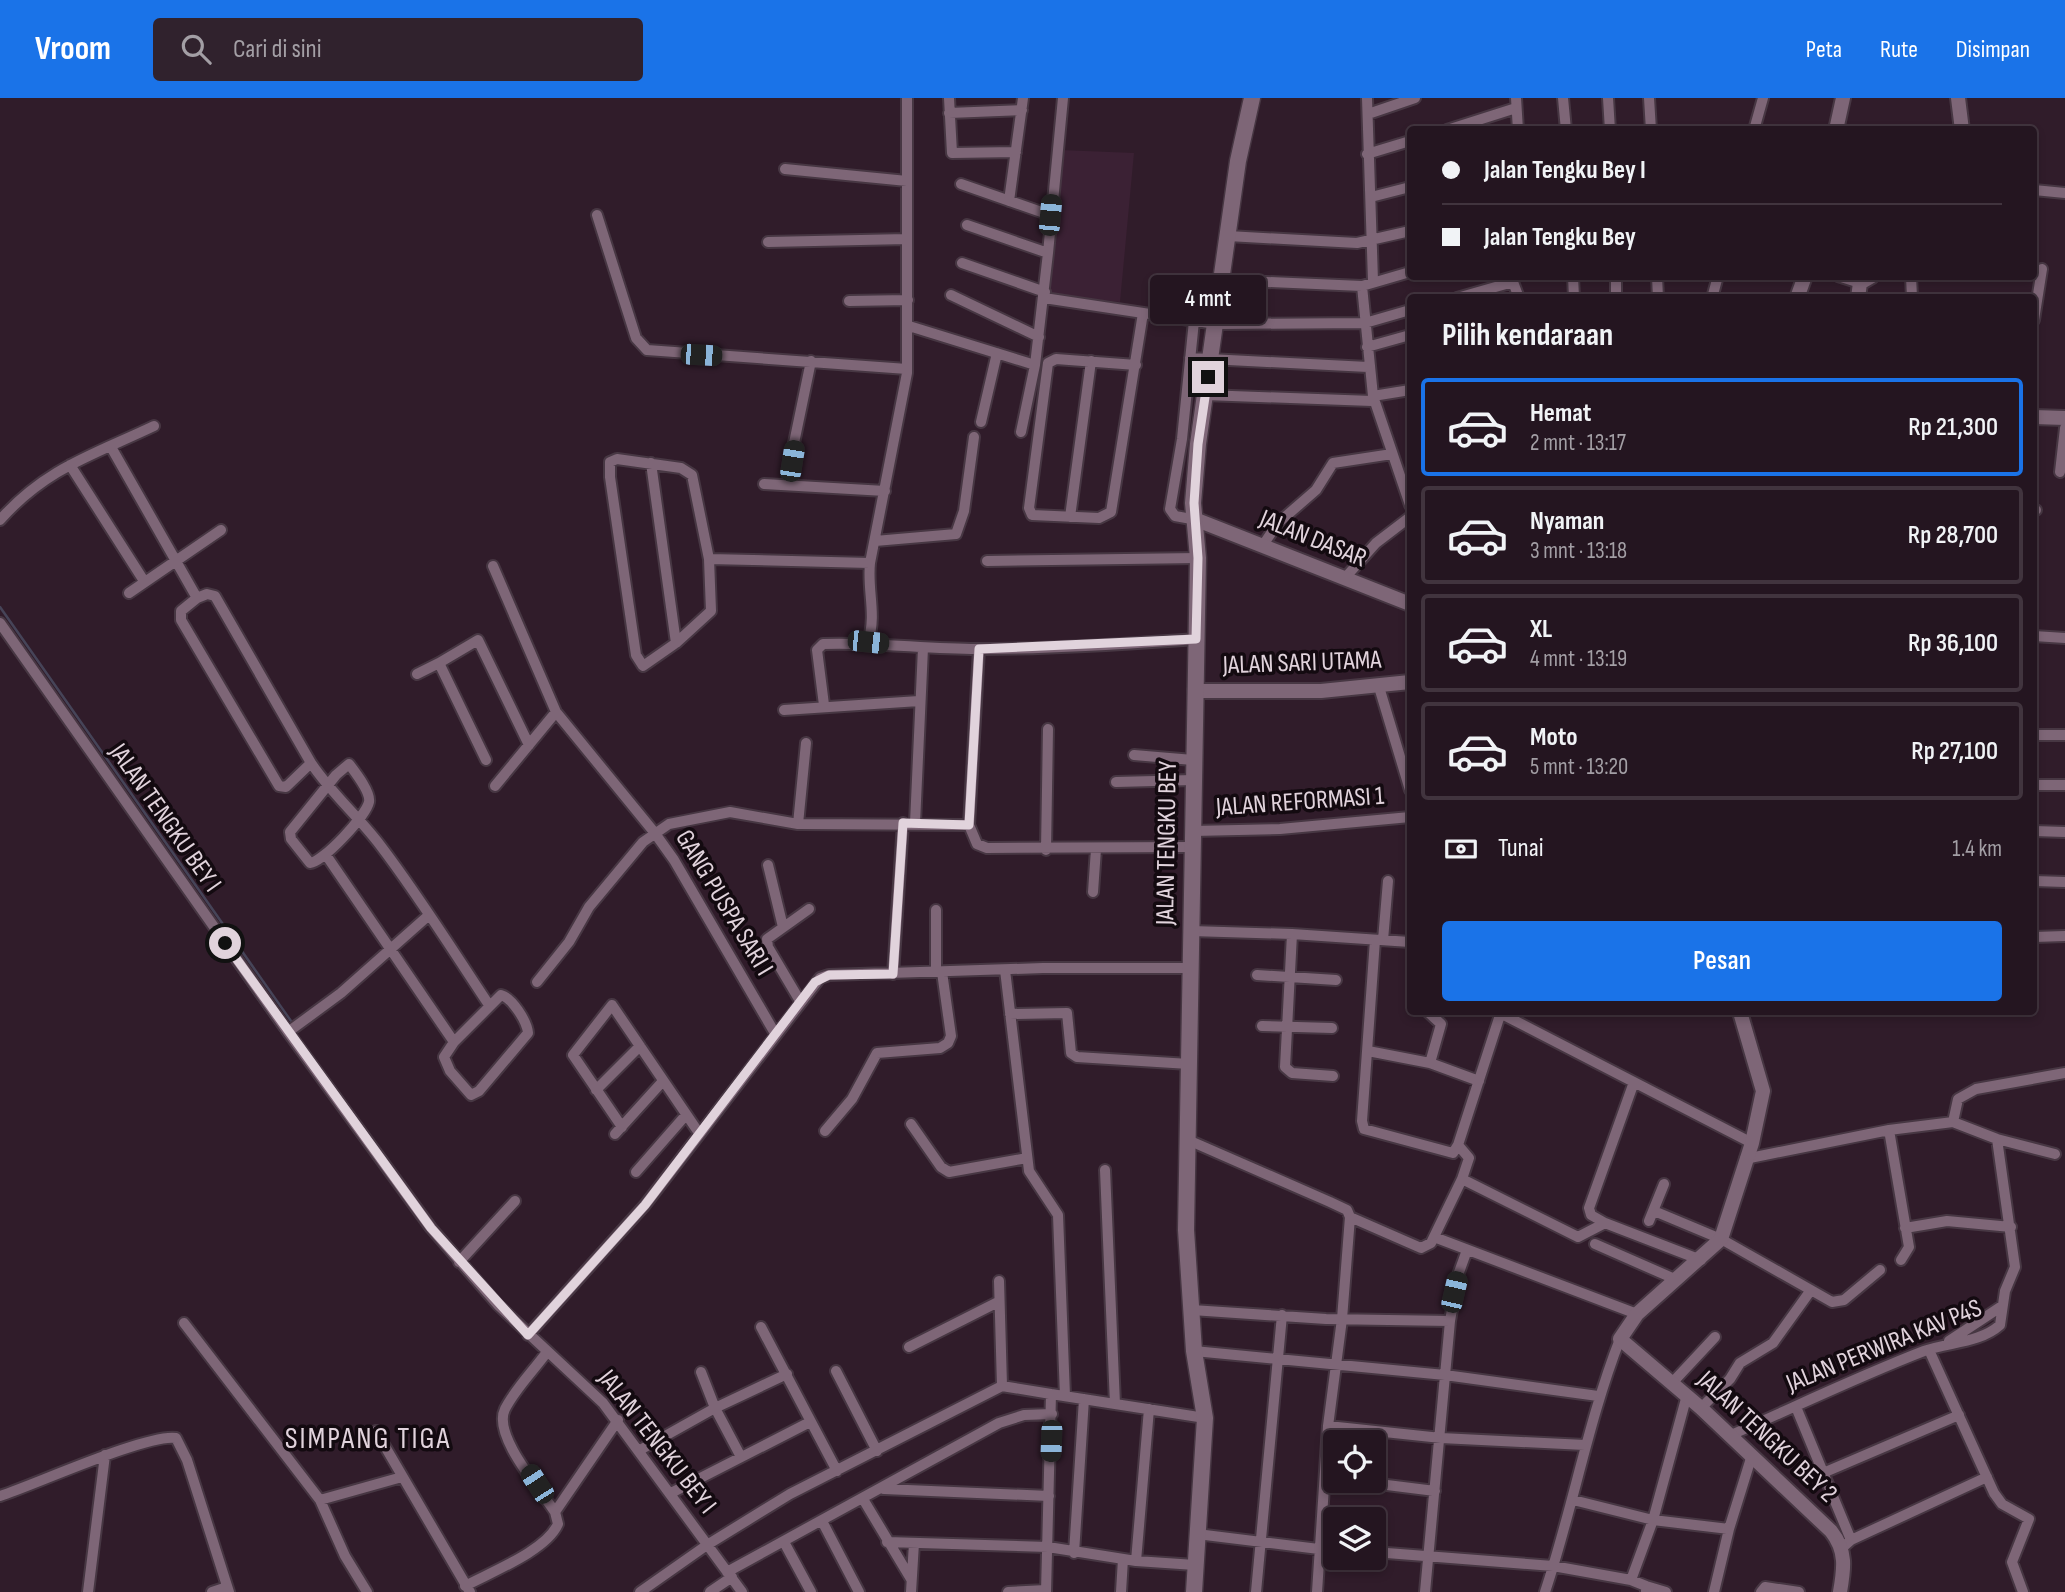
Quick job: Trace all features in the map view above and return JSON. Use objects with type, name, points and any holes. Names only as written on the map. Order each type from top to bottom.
[{"type":"main road","name":"JALAN TENGKU BEY","points":[[1194,1592],[1205,1418],[1194,1351],[1186,1230],[1198,558],[1194,503],[1205,395],[1238,161],[1252,98]]},
{"type":"street","points":[[868,642],[874,607],[868,581],[870,563],[908,369],[907,98]]},
{"type":"street","points":[[949,98],[952,153],[1016,152]]},
{"type":"street","points":[[1021,432],[1039,337],[1063,98]]},
{"type":"street","points":[[1367,98],[1367,154],[1373,214],[1370,242],[1373,281]]},
{"type":"street","points":[[1368,114],[1415,98]]},
{"type":"street","points":[[1563,98],[1566,126]]},
{"type":"street","points":[[1608,98],[1610,126]]},
{"type":"street","points":[[1649,98],[1651,126]]},
{"type":"street","points":[[1755,126],[1763,98]]},
{"type":"street","points":[[1837,126],[1843,98]]},
{"type":"street","points":[[1958,98],[1962,126]]},
{"type":"street","points":[[1457,126],[1516,103],[1518,126]]},
{"type":"street","points":[[950,113],[1023,104],[1009,201]]},
{"type":"street","points":[[1367,154],[1407,142]]},
{"type":"street","points":[[785,169],[907,181]]},
{"type":"street","points":[[961,184],[1050,215]]},
{"type":"street","points":[[1371,197],[1407,188]]},
{"type":"street","points":[[2037,190],[2065,193]]},
{"type":"street","points":[[597,215],[636,338],[647,350],[908,369]]},
{"type":"street","points":[[967,225],[1048,253]]},
{"type":"street","points":[[1228,236],[1370,242],[1407,232]]},
{"type":"street","points":[[768,242],[907,239]]},
{"type":"street","points":[[962,262],[1044,295],[1216,324],[1365,323],[1407,311]]},
{"type":"street","points":[[2037,301],[2042,269]]},
{"type":"street","points":[[1222,280],[1362,286],[1407,273]]},
{"type":"street","points":[[1481,294],[1513,282],[1518,294]]},
{"type":"street","points":[[1362,286],[1373,396],[1407,496]]},
{"type":"street","points":[[951,295],[1039,337]]},
{"type":"street","points":[[849,301],[908,300]]},
{"type":"street","points":[[1136,365],[1052,359],[1047,367],[1029,508],[1034,516],[1106,517],[1111,512],[1136,365],[1143,313]]},
{"type":"street","points":[[1194,321],[1182,439],[1170,509],[1175,516],[1197,520]]},
{"type":"street","points":[[909,326],[1035,365]]},
{"type":"street","points":[[1367,346],[1407,335]]},
{"type":"street","points":[[981,422],[997,353]]},
{"type":"street","points":[[1190,358],[1368,367]]},
{"type":"street","points":[[790,485],[794,443],[811,360]]},
{"type":"street","points":[[1070,517],[1091,361]]},
{"type":"street","points":[[1373,396],[1407,390]]},
{"type":"street","points":[[1205,395],[1372,401],[1373,396]]},
{"type":"street","points":[[2037,417],[2065,418]]},
{"type":"street","points":[[0,520],[37,482],[154,426]]},
{"type":"street","points":[[2060,472],[2065,428]]},
{"type":"street","points":[[875,541],[956,534],[964,511],[974,437]]},
{"type":"street","points":[[111,447],[173,561],[197,598]]},
{"type":"street","points":[[1263,545],[1278,523],[1316,490],[1334,463],[1392,454]]},
{"type":"street","points":[[617,459],[651,463],[681,468],[692,475],[709,559],[711,611],[676,643],[646,665],[638,662],[610,465],[617,459]]},
{"type":"street","points":[[651,463],[676,643]]},
{"type":"street","points":[[70,465],[144,581]]},
{"type":"street","points":[[764,484],[886,491]]},
{"type":"street","points":[[1343,579],[1376,543],[1407,519]]},
{"type":"street","name":"JALAN DASAR","points":[[1197,520],[1407,603]]},
{"type":"street","points":[[129,593],[221,530]]},
{"type":"street","points":[[987,561],[1198,558]]},
{"type":"street","points":[[709,559],[870,563]]},
{"type":"street","name":"GANG PUSPA SARI I","points":[[493,566],[556,712],[654,832],[776,1035]]},
{"type":"street","points":[[311,763],[286,787],[279,786],[181,620],[181,611],[197,598],[208,594],[215,596],[311,763],[327,786],[360,819],[489,1005]]},
{"type":"street","name":"JALAN TENGKU BEY I","points":[[0,622],[288,1032],[459,1262],[528,1335],[590,1389],[618,1420],[742,1592]]},
{"type":"street","points":[[2037,636],[2065,638]]},
{"type":"street","points":[[824,705],[818,647],[868,642],[923,648],[979,649],[1196,639]]},
{"type":"street","points":[[417,674],[478,640],[528,745]]},
{"type":"street","points":[[915,823],[923,648]]},
{"type":"street","points":[[537,982],[569,943],[589,907],[654,832],[685,820],[730,812],[798,824],[969,825],[979,649]]},
{"type":"street","points":[[439,663],[485,760]]},
{"type":"street","name":"JALAN SARI UTAMA","points":[[1195,691],[1321,691],[1407,682]]},
{"type":"street","points":[[1379,687],[1407,780]]},
{"type":"street","points":[[784,710],[824,705],[919,701]]},
{"type":"street","points":[[495,786],[556,712]]},
{"type":"street","points":[[1046,850],[1048,729]]},
{"type":"street","points":[[2037,735],[2065,735]]},
{"type":"street","points":[[798,824],[806,743]]},
{"type":"street","points":[[1134,755],[1193,760]]},
{"type":"street","points":[[348,764],[369,797],[360,819],[326,855],[310,863],[290,835],[327,786],[348,764]]},
{"type":"street","points":[[1116,782],[1193,780]]},
{"type":"street","points":[[2037,785],[2065,785]]},
{"type":"street","name":"JALAN REFORMASI 1","points":[[969,825],[977,844],[982,847],[1046,850],[1096,849],[1407,817]]},
{"type":"street","points":[[893,974],[903,823]]},
{"type":"street","points":[[2037,831],[2065,832]]},
{"type":"street","points":[[1093,892],[1096,849]]},
{"type":"street","points":[[326,855],[454,1042]]},
{"type":"street","points":[[768,865],[783,927]]},
{"type":"street","points":[[1388,881],[1368,1051],[1362,1121],[1364,1129],[1450,1153],[1458,1145],[1500,1015]]},
{"type":"street","points":[[2037,881],[2065,882]]},
{"type":"street","points":[[800,1001],[766,943],[768,937],[809,909]]},
{"type":"street","points":[[825,1132],[852,1100],[877,1053],[940,1048],[948,1043],[951,1036],[939,972],[936,911]]},
{"type":"street","points":[[288,1032],[341,993],[429,915]]},
{"type":"street","points":[[1191,932],[1292,934],[1407,942]]},
{"type":"street","points":[[1292,934],[1285,1067],[1288,1072],[1333,1076]]},
{"type":"street","points":[[2037,937],[2065,936]]},
{"type":"street","points":[[528,1335],[645,1205],[800,1001],[815,982],[825,976],[1189,968]]},
{"type":"street","points":[[1005,970],[1027,1158],[1033,1181],[1058,1215],[1065,1396]]},
{"type":"street","points":[[1257,975],[1291,979],[1336,979]]},
{"type":"street","points":[[505,995],[529,1029],[474,1095],[466,1092],[444,1057],[454,1042],[489,1005],[505,995]]},
{"type":"street","points":[[663,1082],[618,1130],[596,1090],[575,1060],[573,1050],[612,1005],[699,1133]]},
{"type":"street","points":[[1010,1014],[1067,1013],[1071,1053],[1077,1058],[1189,1064]]},
{"type":"street","points":[[1430,1063],[1441,1024],[1431,1015]]},
{"type":"street","points":[[1507,1015],[1752,1143]]},
{"type":"street","points":[[1545,1592],[1573,1500],[1598,1396],[1620,1339],[1637,1314],[1701,1260],[1721,1239],[1752,1143],[1762,1091],[1741,1015]]},
{"type":"street","points":[[1262,1026],[1332,1028]]},
{"type":"street","points":[[596,1090],[640,1046]]},
{"type":"street","points":[[1368,1051],[1430,1063],[1479,1081]]},
{"type":"street","points":[[1954,1122],[1958,1100],[1976,1089],[2065,1073]]},
{"type":"street","points":[[1634,1082],[1589,1208],[1591,1215],[1605,1223],[1701,1260]]},
{"type":"street","points":[[636,1172],[685,1116]]},
{"type":"street","points":[[1745,1158],[1889,1130],[1954,1122],[1997,1139],[2055,1154]]},
{"type":"street","points":[[911,1124],[941,1167],[949,1172],[1027,1158]]},
{"type":"street","points":[[1889,1130],[1909,1247],[1901,1259]]},
{"type":"street","points":[[1941,1346],[2002,1306],[2005,1291],[2015,1274],[2011,1227],[1997,1139]]},
{"type":"street","points":[[1188,1140],[1347,1210],[1350,1217],[1342,1319],[1328,1430]]},
{"type":"street","points":[[1350,1217],[1420,1248],[1426,1247],[1434,1237],[1462,1179],[1469,1158],[1458,1145]]},
{"type":"street","points":[[1105,1170],[1115,1404]]},
{"type":"street","points":[[1462,1179],[1573,1237],[1584,1236],[1605,1223]]},
{"type":"street","points":[[1664,1184],[1651,1216],[1721,1239],[1838,1303],[1880,1270]]},
{"type":"street","points":[[459,1262],[515,1200]]},
{"type":"street","points":[[1905,1228],[1947,1222],[2011,1227]]},
{"type":"street","points":[[1434,1237],[1637,1314]]},
{"type":"street","points":[[1595,1244],[1677,1280]]},
{"type":"street","points":[[1425,1592],[1450,1321],[1458,1275],[1467,1250]]},
{"type":"street","points":[[999,1281],[1002,1385]]},
{"type":"street","points":[[1701,1408],[1730,1379],[1740,1363],[1773,1343],[1811,1290]]},
{"type":"street","points":[[909,1347],[999,1302]]},
{"type":"street","name":"JALAN PERWIRA KAV P4S","points":[[1731,1435],[1928,1350],[1993,1331],[2000,1325],[2002,1306]]},
{"type":"street","points":[[1192,1310],[1342,1319],[1450,1321]]},
{"type":"street","points":[[1256,1592],[1282,1315]]},
{"type":"street","points":[[184,1323],[320,1500],[345,1556],[367,1592]]},
{"type":"street","points":[[761,1327],[836,1471]]},
{"type":"street","points":[[1672,1382],[1715,1337]]},
{"type":"street","name":"JALAN TENGKU BEY 2","points":[[1620,1339],[1687,1395],[1847,1544]]},
{"type":"street","points":[[1928,1350],[1987,1478],[2002,1504],[2029,1519],[2012,1555],[2023,1592]]},
{"type":"street","points":[[1194,1351],[1445,1375],[1598,1396]]},
{"type":"street","points":[[376,1431],[467,1589],[544,1541],[557,1528],[555,1512],[510,1448],[502,1423],[505,1409],[547,1352]]},
{"type":"street","points":[[836,1371],[877,1451]]},
{"type":"street","points":[[701,1372],[715,1408],[741,1457]]},
{"type":"street","points":[[640,1450],[715,1408],[787,1374]]},
{"type":"street","points":[[640,1592],[707,1545],[790,1494],[1002,1385],[1205,1418]]},
{"type":"street","points":[[1008,1592],[1046,1591],[1051,1394]]},
{"type":"street","points":[[1631,1580],[1653,1520],[1687,1395]]},
{"type":"street","points":[[1074,1553],[1083,1399]]},
{"type":"street","points":[[1796,1407],[1823,1473],[1847,1544],[1840,1592]]},
{"type":"street","points":[[1136,1561],[1149,1409]]},
{"type":"street","points":[[710,1592],[730,1575],[784,1542],[999,1423],[1024,1415],[1052,1414]]},
{"type":"street","points":[[1823,1473],[1959,1415]]},
{"type":"street","points":[[555,1512],[618,1420]]},
{"type":"street","points":[[671,1493],[810,1422]]},
{"type":"street","points":[[1328,1426],[1441,1438],[1585,1445]]},
{"type":"street","points":[[0,1496],[43,1483],[105,1455],[163,1438],[179,1440],[228,1590],[212,1592]]},
{"type":"street","points":[[89,1592],[105,1455]]},
{"type":"street","points":[[1714,1592],[1729,1529],[1752,1455]]},
{"type":"street","points":[[320,1500],[402,1477]]},
{"type":"street","points":[[1847,1544],[1987,1478]]},
{"type":"street","points":[[1386,1485],[1435,1491]]},
{"type":"street","points":[[884,1489],[1049,1496]]},
{"type":"street","points":[[1317,1592],[1319,1550],[1328,1493]]},
{"type":"street","points":[[863,1499],[911,1579]]},
{"type":"street","points":[[1573,1500],[1653,1520],[1729,1529]]},
{"type":"street","points":[[823,1522],[859,1592]]},
{"type":"street","points":[[1197,1534],[1323,1550]]},
{"type":"street","points":[[784,1542],[811,1592]]},
{"type":"street","points":[[887,1542],[1048,1547],[1136,1561],[1195,1565]]},
{"type":"street","points":[[900,1592],[912,1592],[914,1543]]},
{"type":"street","points":[[1386,1553],[1553,1566],[1631,1580],[1646,1589],[1666,1592]]},
{"type":"street","points":[[1121,1592],[1123,1559]]},
{"type":"street","points":[[1761,1592],[1771,1586],[1798,1592]]},
{"type":"shaded area","points":[[1061,150],[1134,153],[1120,302],[1049,294]]},
{"type":"waterway","points":[[0,607],[291,1021]]},
{"type":"waterway","points":[[212,934],[285,1037]]},
{"type":"district","name":"SIMPANG TIGA","points":[[368,1439]]},
{"type":"route","points":[[225,943],[431,1228],[528,1335],[645,1205],[815,982],[829,975],[893,974],[903,823],[969,825],[979,649],[1057,648],[1196,639],[1198,558],[1194,503],[1198,444],[1208,377]]}]
